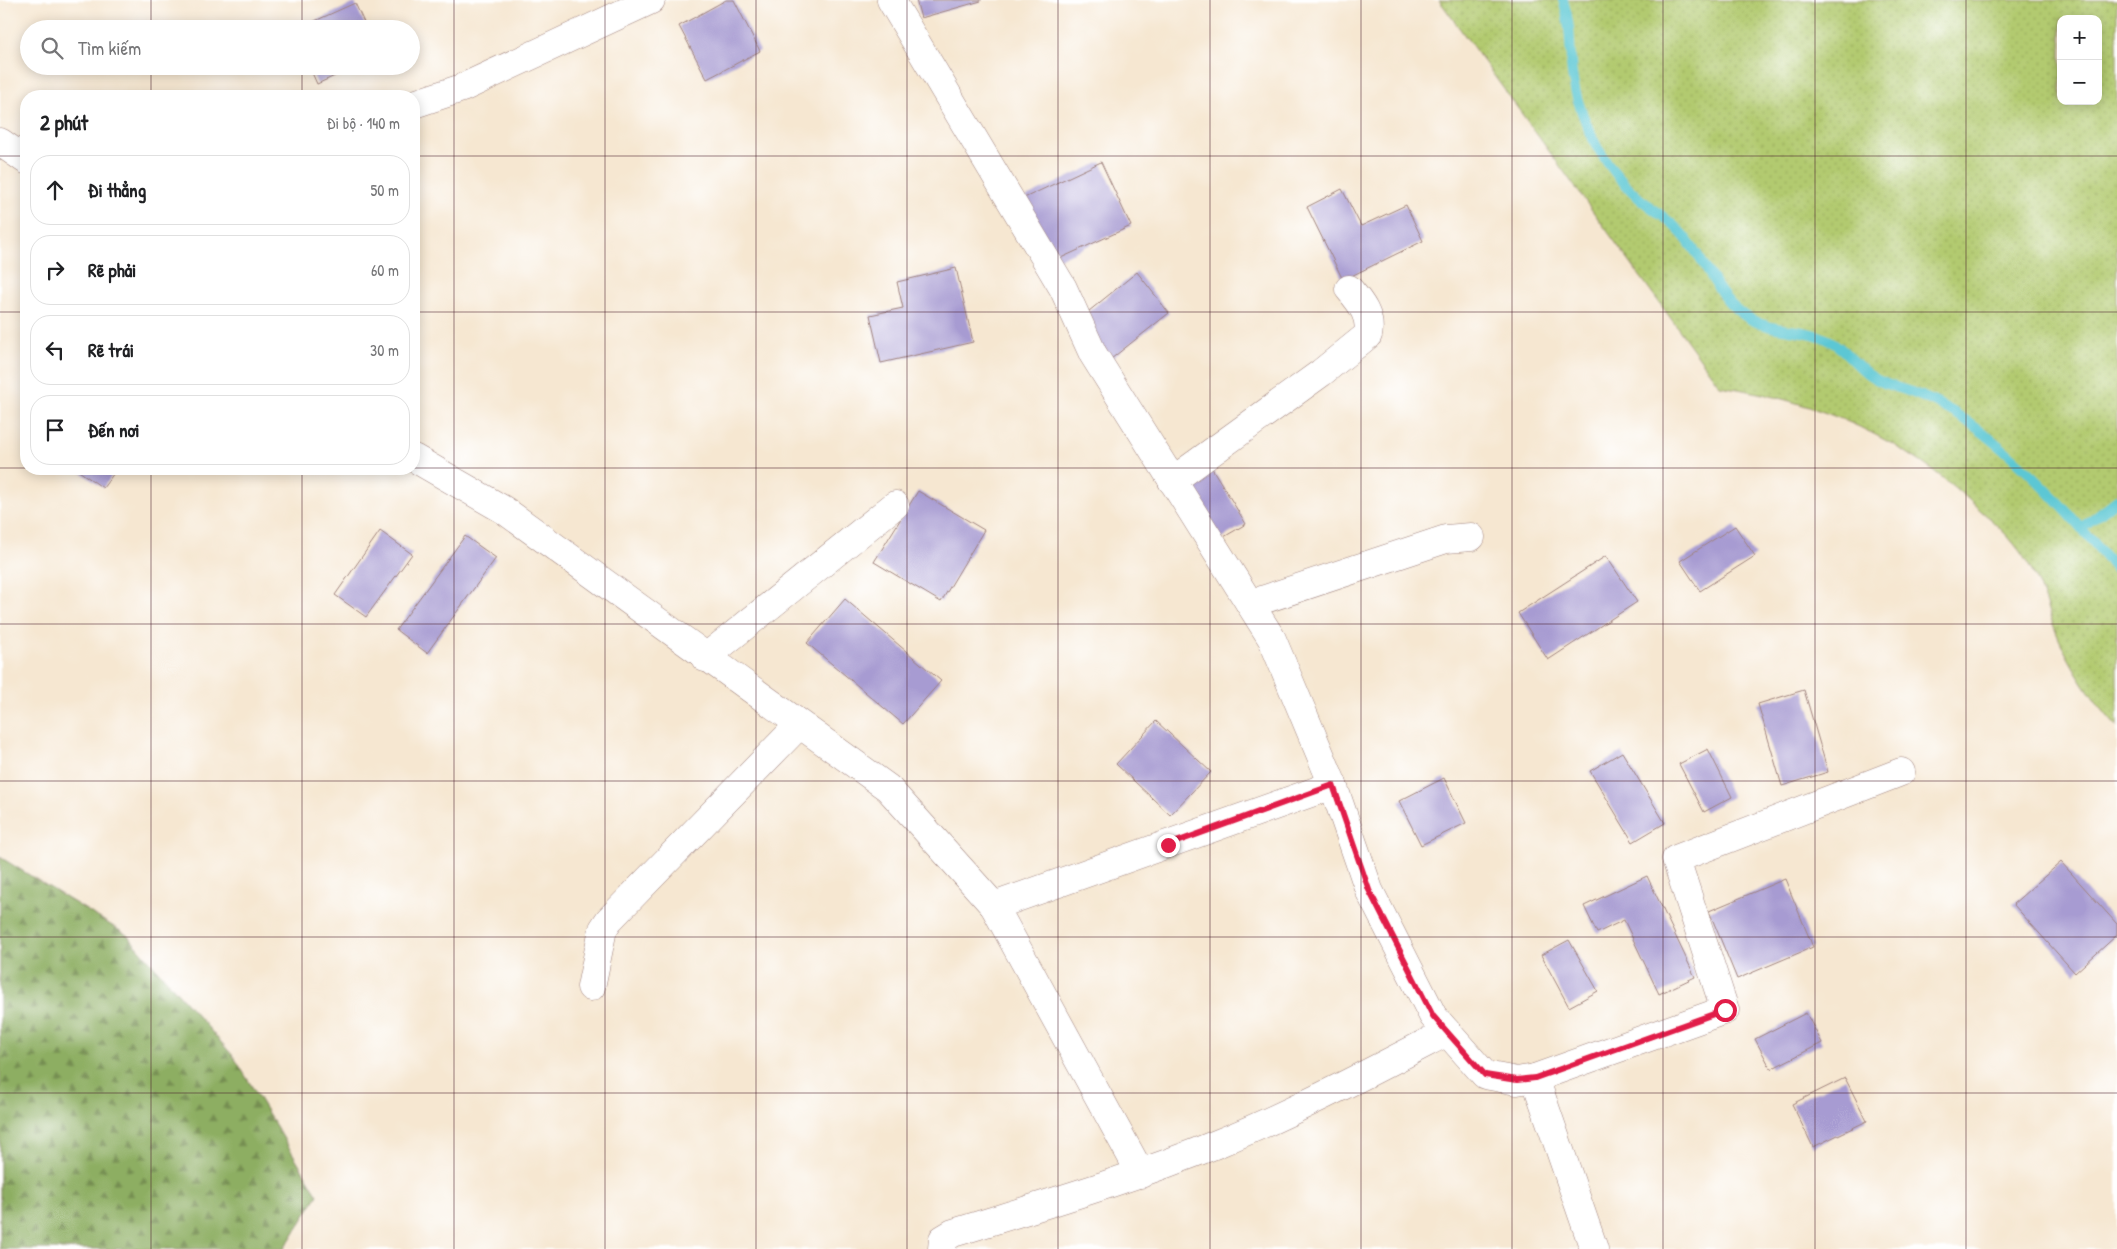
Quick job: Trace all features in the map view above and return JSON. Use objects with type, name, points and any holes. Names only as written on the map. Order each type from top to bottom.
[{"type":"street","points":[[420,102],[462,88],[651,0]]},
{"type":"street","points":[[892,0],[1063,288],[1093,354],[1272,639],[1333,785],[1369,890],[1433,1016],[1485,1075],[1517,1080],[1535,1078],[1725,1010],[1676,859],[1901,772]]},
{"type":"street","points":[[0,142],[20,156]]},
{"type":"street","points":[[1172,481],[1321,373],[1368,335],[1370,326],[1362,305],[1349,289]]},
{"type":"street","points":[[420,461],[504,510],[705,658],[888,788],[994,906],[1141,1174]]},
{"type":"street","points":[[705,658],[895,505]]},
{"type":"street","points":[[1250,604],[1446,539],[1471,537]]},
{"type":"street","points":[[591,987],[603,929],[606,925],[799,725]]},
{"type":"street","points":[[994,906],[1333,785]]},
{"type":"street","points":[[942,1249],[943,1239],[954,1233],[1141,1174],[1220,1143],[1320,1097],[1447,1032]]},
{"type":"street","points":[[1535,1078],[1594,1249]]},
{"type":"green space","points":[[1439,0],[2117,0],[2117,727],[2092,696],[2071,662],[2059,639],[2043,596],[2029,566],[2013,543],[1997,525],[1951,484],[1891,443],[1826,413],[1757,393],[1720,386]]},
{"type":"green space","points":[[0,857],[127,935],[234,1057],[318,1195],[284,1249],[0,1249]]},
{"type":"building","points":[[726,0],[734,0],[760,51],[707,79],[679,26]]},
{"type":"building","points":[[916,0],[981,0],[981,1],[921,18]]},
{"type":"building","points":[[355,3],[363,20],[317,20]]},
{"type":"building","points":[[313,75],[337,75],[317,84]]},
{"type":"building","points":[[1101,162],[1131,226],[1052,262],[1022,199]]},
{"type":"building","points":[[1342,189],[1361,226],[1406,205],[1423,241],[1343,280],[1307,207]]},
{"type":"building","points":[[956,268],[973,342],[881,363],[870,315],[903,308],[897,282]]},
{"type":"building","points":[[1137,272],[1169,313],[1111,359],[1078,320]]},
{"type":"building","points":[[1210,465],[1246,524],[1217,541],[1182,482]]},
{"type":"building","points":[[85,475],[113,475],[103,488]]},
{"type":"building","points":[[918,491],[984,530],[941,602],[874,562]]},
{"type":"building","points":[[1735,526],[1755,556],[1700,591],[1680,561]]},
{"type":"building","points":[[380,531],[412,554],[366,617],[335,595]]},
{"type":"building","points":[[465,536],[496,558],[427,653],[396,630]]},
{"type":"building","points":[[1606,556],[1637,602],[1548,660],[1518,613]]},
{"type":"building","points":[[845,599],[941,681],[903,724],[807,643]]},
{"type":"building","points":[[1804,690],[1828,772],[1782,786],[1758,704]]},
{"type":"building","points":[[1156,721],[1211,772],[1170,815],[1116,764]]},
{"type":"building","points":[[1708,749],[1732,797],[1704,812],[1679,764]]},
{"type":"building","points":[[1622,752],[1665,823],[1633,842],[1590,771]]},
{"type":"building","points":[[1444,778],[1466,823],[1421,845],[1399,801]]},
{"type":"building","points":[[2061,862],[2117,924],[2117,935],[2075,973],[2013,904]]},
{"type":"building","points":[[1647,876],[1695,977],[1659,994],[1624,920],[1597,933],[1584,906]]},
{"type":"building","points":[[1785,879],[1813,947],[1737,979],[1709,911]]},
{"type":"building","points":[[1569,940],[1598,991],[1569,1007],[1541,955]]},
{"type":"building","points":[[1806,1013],[1822,1043],[1771,1069],[1755,1039]]},
{"type":"building","points":[[1845,1078],[1867,1121],[1813,1147],[1792,1104]]},
{"type":"waterway","points":[[1563,0],[1568,23],[1572,73],[1576,95],[1597,147],[1628,188],[1685,237],[1716,285],[1731,304],[1750,319],[1759,323],[1810,333],[1827,339],[1840,348],[1862,369],[1883,383],[1911,392],[1952,411],[1964,419],[2027,470],[2117,570]]},
{"type":"waterway","points":[[2081,528],[2117,500]]},
{"type":"route","points":[[1168,845],[1333,785],[1369,890],[1433,1016],[1485,1075],[1517,1080],[1535,1078],[1725,1010]]}]
